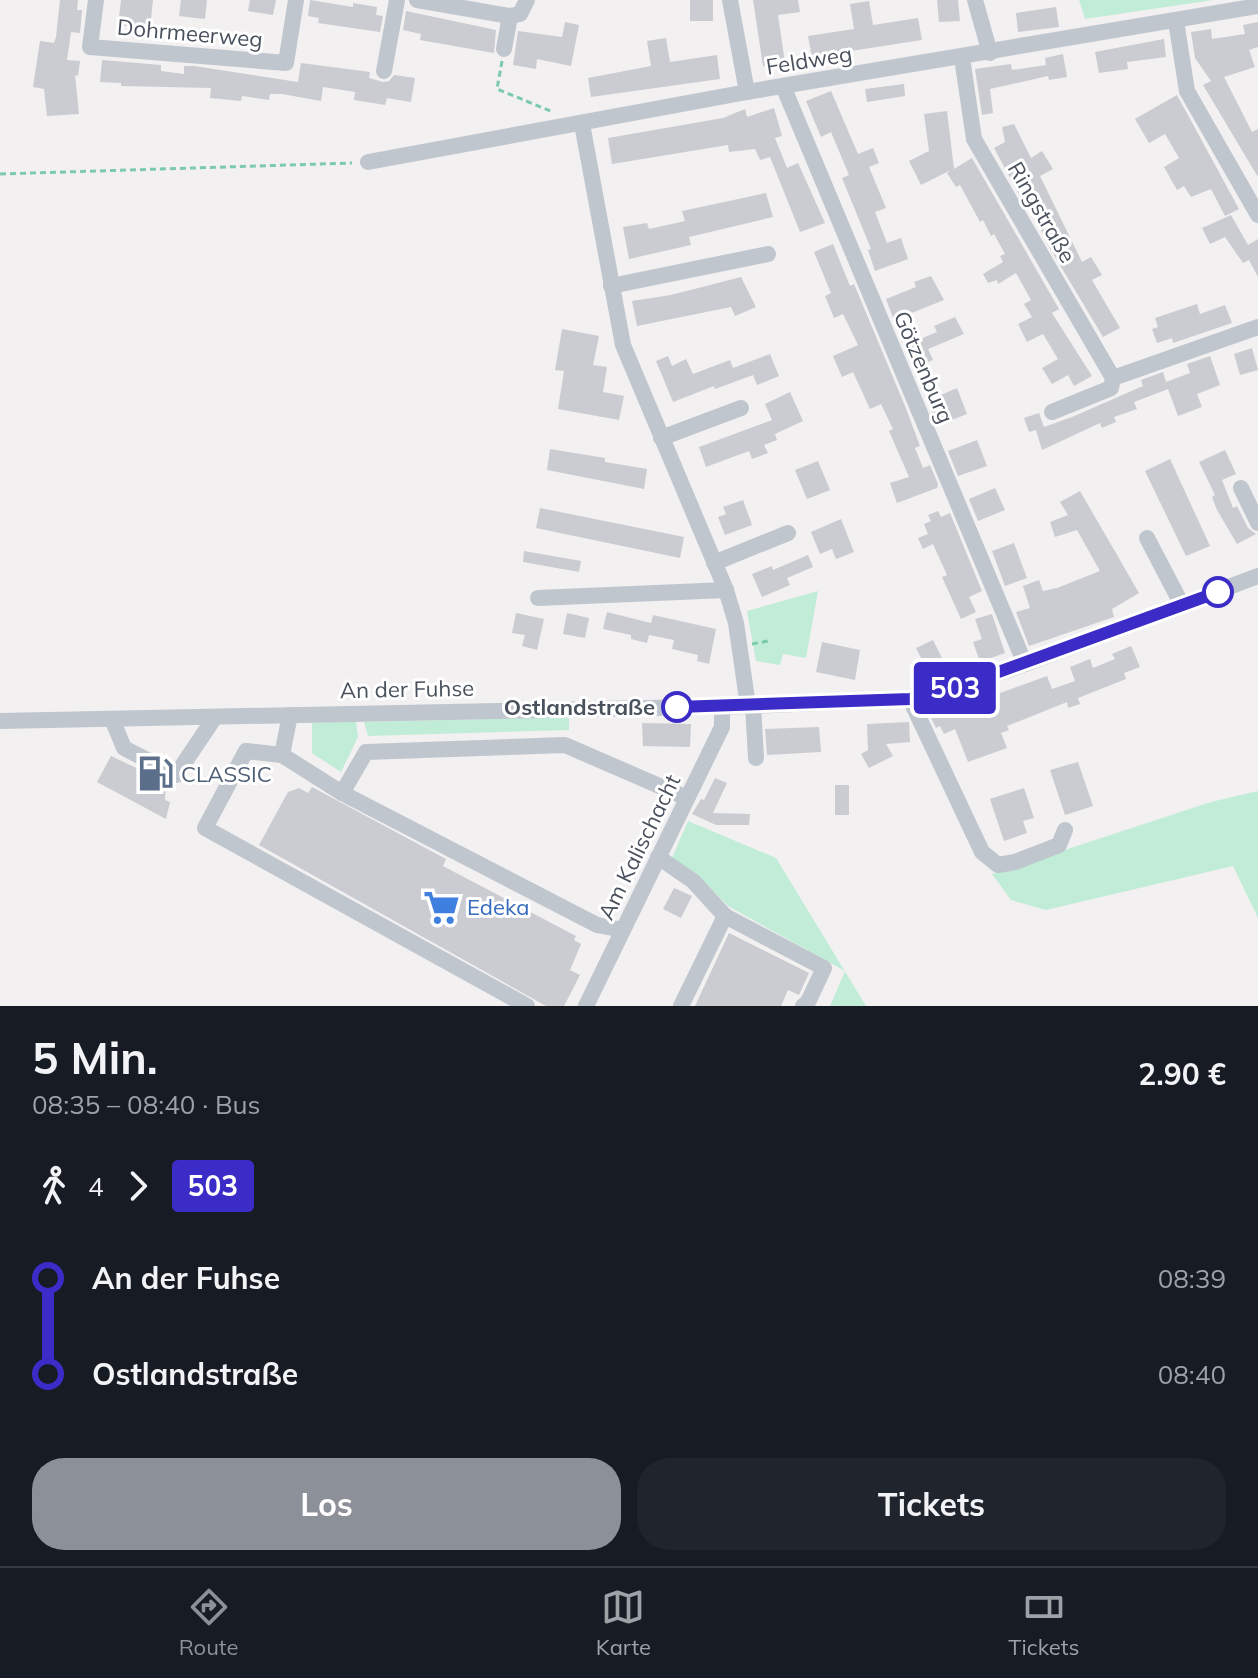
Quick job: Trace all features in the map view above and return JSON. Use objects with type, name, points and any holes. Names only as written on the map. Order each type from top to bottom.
[{"type":"street","name":"Dohrmeerweg","points":[[96,0],[90,47],[286,63],[296,0]]},
{"type":"street","points":[[384,71],[397,0]]},
{"type":"street","points":[[417,0],[510,16],[520,14],[527,0]]},
{"type":"street","points":[[730,0],[747,92]]},
{"type":"street","points":[[975,0],[990,53]]},
{"type":"street","name":"Feldweg","points":[[368,162],[747,92],[1258,6]]},
{"type":"street","points":[[504,49],[510,16]]},
{"type":"street","points":[[1176,21],[1187,91],[1258,215]]},
{"type":"street","name":"Ringstraße","points":[[962,58],[974,139],[1113,378]]},
{"type":"street","name":"Götzenburg","points":[[783,86],[1025,664]]},
{"type":"street","points":[[582,124],[623,345],[726,590],[736,623],[751,705],[756,758]]},
{"type":"street","points":[[611,286],[768,254]]},
{"type":"street","points":[[1052,412],[1111,388],[1113,378],[1258,327]]},
{"type":"street","points":[[661,438],[741,408]]},
{"type":"street","points":[[1241,488],[1258,523]]},
{"type":"street","points":[[714,563],[788,533]]},
{"type":"street","points":[[1147,538],[1182,605]]},
{"type":"street","name":"An der Fuhse","points":[[0,721],[722,706],[910,699],[938,694],[1025,664],[1258,576]]},
{"type":"street","points":[[538,598],[726,590]]},
{"type":"street","points":[[910,699],[982,852],[998,865],[1015,862],[1059,845],[1065,830]]},
{"type":"street","name":"Am Kalischacht","points":[[586,1006],[722,727],[722,706]]},
{"type":"street","points":[[282,755],[290,715]]},
{"type":"street","points":[[112,719],[124,748],[176,775],[215,717]]},
{"type":"street","points":[[342,793],[366,752],[565,745],[687,798]]},
{"type":"street","points":[[527,1006],[205,828],[246,751],[282,755],[342,793],[597,925],[623,930]]},
{"type":"street","points":[[658,857],[693,881],[725,916],[824,968],[808,1002],[803,1006]]},
{"type":"street","points":[[681,1006],[725,916]]},
{"type":"path","points":[[504,49],[497,89],[554,112]]},
{"type":"path","points":[[0,174],[368,162]]},
{"type":"green space","points":[[1079,0],[1213,0],[1085,19]]},
{"type":"green space","points":[[818,591],[806,658],[783,654],[780,665],[756,661],[747,611]]},
{"type":"green space","points":[[569,717],[569,730],[368,736],[364,722]]},
{"type":"green space","points":[[356,721],[358,737],[341,772],[312,753],[312,723]]},
{"type":"green space","points":[[1258,791],[1258,918],[1233,866],[1046,910],[1011,900],[992,874],[1211,802]]},
{"type":"green space","points":[[688,821],[776,858],[845,971],[728,906],[696,874],[672,858]]},
{"type":"green space","points":[[845,971],[866,1006],[830,1006]]},
{"type":"building","points":[[60,0],[78,0],[77,10],[82,10],[80,33],[71,32],[67,60],[80,61],[78,76],[75,75],[79,114],[47,116],[44,89],[33,87],[40,41],[54,43],[56,37]]},
{"type":"building","points":[[121,0],[153,0],[150,28],[118,25]]},
{"type":"building","points":[[181,0],[207,0],[205,19],[179,16]]},
{"type":"building","points":[[250,0],[276,0],[273,15],[248,11]]},
{"type":"building","points":[[310,0],[353,7],[353,3],[377,7],[376,15],[383,16],[380,32],[318,23],[319,18],[308,16]]},
{"type":"building","points":[[690,0],[713,0],[713,21],[690,21]]},
{"type":"building","points":[[753,0],[798,0],[800,12],[778,15],[785,63],[763,66]]},
{"type":"building","points":[[937,0],[958,0],[960,21],[939,22]]},
{"type":"building","points":[[869,1],[873,25],[918,18],[922,40],[812,57],[808,36],[854,29],[850,4]]},
{"type":"building","points":[[1056,7],[1059,27],[1018,32],[1016,13]]},
{"type":"building","points":[[406,11],[496,30],[494,53],[420,40],[421,34],[403,30]]},
{"type":"building","points":[[565,22],[579,25],[571,66],[537,59],[536,69],[513,65],[518,31],[562,37]]},
{"type":"building","points":[[1258,22],[1258,47],[1249,50],[1255,67],[1224,77],[1252,132],[1258,129],[1258,177],[1203,85],[1211,81],[1195,58],[1191,32],[1211,29],[1212,39],[1245,34],[1243,25]]},
{"type":"building","points":[[666,38],[670,62],[717,55],[720,79],[591,97],[588,78],[651,66],[647,41]]},
{"type":"building","points":[[1164,39],[1166,57],[1127,62],[1128,69],[1099,73],[1095,52]]},
{"type":"building","points":[[1063,54],[1067,77],[1049,80],[1048,76],[990,89],[993,113],[982,115],[975,69],[1011,64],[1012,70],[1046,65],[1045,58]]},
{"type":"building","points":[[102,60],[161,65],[161,71],[184,74],[184,66],[194,66],[298,82],[301,63],[370,72],[369,78],[383,82],[394,75],[415,78],[411,102],[387,98],[385,105],[354,100],[355,92],[323,87],[321,101],[270,94],[269,100],[242,96],[241,101],[210,98],[211,88],[121,86],[121,83],[100,82]]},
{"type":"building","points":[[904,84],[905,96],[867,102],[865,89]]},
{"type":"building","points":[[831,91],[858,154],[873,148],[879,163],[869,167],[886,208],[875,212],[887,243],[901,238],[908,259],[875,271],[868,250],[871,249],[842,178],[849,175],[831,132],[821,137],[806,101]]},
{"type":"building","points":[[1177,95],[1239,209],[1225,216],[1211,189],[1191,197],[1184,186],[1177,190],[1164,167],[1179,158],[1165,134],[1149,143],[1135,119]]},
{"type":"building","points":[[774,108],[782,136],[775,138],[787,168],[798,163],[825,223],[800,232],[770,157],[760,160],[755,149],[729,152],[728,145],[612,164],[608,138],[723,118],[745,109],[747,117]]},
{"type":"building","points":[[947,111],[954,169],[972,158],[1059,309],[1052,313],[1092,376],[1074,386],[1068,375],[1052,384],[1042,368],[1058,359],[1043,334],[1027,342],[1018,324],[1032,317],[1024,304],[1031,300],[1016,273],[998,284],[997,280],[988,283],[983,274],[1003,262],[1000,256],[1005,254],[994,234],[991,236],[983,220],[980,222],[960,185],[956,187],[947,173],[951,170],[921,185],[909,161],[929,151],[924,114]]},
{"type":"building","points":[[1014,124],[1031,158],[1042,151],[1053,169],[1040,176],[1082,262],[1091,257],[1102,275],[1092,280],[1120,328],[1103,337],[1048,245],[1026,198],[1022,200],[994,148],[1005,142],[1002,127]]},
{"type":"building","points":[[766,193],[773,217],[689,237],[691,245],[629,259],[623,227],[647,223],[649,229],[685,221],[682,211]]},
{"type":"building","points":[[1231,215],[1248,245],[1258,239],[1258,277],[1249,260],[1243,263],[1225,237],[1210,244],[1202,228]]},
{"type":"building","points":[[833,244],[850,286],[854,284],[905,406],[920,446],[915,448],[923,468],[930,465],[938,484],[937,488],[897,503],[890,483],[909,477],[889,431],[893,429],[881,404],[870,409],[853,372],[842,377],[833,356],[858,345],[843,314],[834,318],[825,296],[831,293],[814,252]]},
{"type":"building","points":[[931,276],[944,300],[894,320],[886,299],[916,287],[914,282]]},
{"type":"building","points":[[741,277],[756,307],[735,316],[731,307],[637,326],[632,301],[671,295]]},
{"type":"building","points":[[1197,304],[1200,314],[1225,305],[1232,323],[1173,343],[1172,338],[1157,343],[1152,329],[1158,327],[1155,318]]},
{"type":"building","points":[[955,317],[964,334],[928,349],[933,360],[916,367],[906,345],[937,332],[934,326]]},
{"type":"building","points":[[562,329],[599,336],[593,365],[607,367],[603,392],[624,396],[619,420],[558,409],[564,371],[555,370]]},
{"type":"building","points":[[1252,348],[1258,370],[1240,375],[1234,354]]},
{"type":"building","points":[[770,354],[779,376],[757,385],[753,375],[673,402],[656,361],[668,356],[672,366],[686,359],[693,374],[730,360],[733,368]]},
{"type":"building","points":[[1210,356],[1220,385],[1197,394],[1202,407],[1178,416],[1168,389],[1134,402],[1137,409],[1114,417],[1116,422],[1102,428],[1100,423],[1042,450],[1036,430],[1029,432],[1024,418],[1039,413],[1044,427],[1143,386],[1141,380],[1163,372],[1166,382],[1190,373],[1187,364]]},
{"type":"building","points":[[957,388],[967,414],[937,426],[927,401]]},
{"type":"building","points":[[790,392],[803,421],[775,434],[777,440],[764,445],[768,453],[752,459],[749,451],[706,467],[699,447],[772,420],[765,404]]},
{"type":"building","points":[[977,440],[987,466],[958,476],[948,451]]},
{"type":"building","points":[[550,449],[647,469],[644,489],[547,470]]},
{"type":"building","points":[[1225,450],[1236,474],[1222,480],[1233,508],[1237,506],[1248,528],[1256,534],[1237,544],[1217,510],[1212,497],[1215,495],[1199,462]]},
{"type":"building","points":[[1170,459],[1210,546],[1186,556],[1145,471]]},
{"type":"building","points":[[818,461],[830,490],[807,499],[795,470]]},
{"type":"building","points":[[995,488],[1005,510],[978,521],[969,499]]},
{"type":"building","points":[[1080,491],[1139,593],[1112,609],[1114,617],[1029,646],[1016,612],[1030,608],[1023,586],[1039,580],[1043,591],[1100,571],[1077,530],[1055,537],[1050,522],[1068,515],[1060,502]]},
{"type":"building","points":[[743,500],[752,525],[725,535],[718,517],[726,514],[723,507]]},
{"type":"building","points":[[540,508],[684,537],[680,558],[536,528]]},
{"type":"building","points":[[938,511],[941,517],[950,513],[982,591],[969,597],[976,612],[961,619],[942,577],[947,575],[933,544],[923,549],[918,538],[928,534],[924,524],[931,521],[928,515]]},
{"type":"building","points":[[841,519],[854,552],[836,559],[832,549],[820,554],[811,532]]},
{"type":"building","points":[[1014,543],[1027,578],[1005,586],[992,551]]},
{"type":"building","points":[[524,551],[581,561],[579,572],[523,562]]},
{"type":"building","points":[[808,555],[813,567],[787,578],[790,585],[762,597],[752,574],[772,566],[773,570]]},
{"type":"building","points":[[607,612],[651,623],[653,615],[716,629],[709,664],[697,661],[698,655],[672,649],[674,640],[649,635],[647,643],[631,639],[631,635],[603,629]]},
{"type":"building","points":[[516,613],[544,619],[537,650],[522,646],[525,635],[512,633]]},
{"type":"building","points":[[567,613],[589,618],[585,638],[563,634]]},
{"type":"building","points":[[992,614],[1005,653],[980,662],[973,642],[982,639],[975,619]]},
{"type":"building","points":[[933,640],[943,660],[926,668],[916,648]]},
{"type":"building","points":[[822,642],[860,650],[855,680],[816,672]]},
{"type":"building","points":[[1131,646],[1140,667],[1124,673],[1126,679],[1078,698],[1080,704],[1068,708],[1067,702],[1007,726],[1009,730],[1001,733],[1007,748],[968,762],[955,729],[944,734],[940,726],[936,728],[931,718],[1047,676],[1052,689],[1075,681],[1070,667],[1090,659],[1093,668],[1115,659],[1112,654]]},
{"type":"building","points":[[909,722],[910,742],[886,744],[893,756],[869,768],[861,754],[868,750],[867,724]]},
{"type":"building","points":[[642,723],[691,724],[690,747],[643,746]]},
{"type":"building","points":[[819,727],[821,752],[767,755],[765,729]]},
{"type":"building","points":[[111,756],[166,782],[165,800],[170,802],[166,819],[97,782]]},
{"type":"building","points":[[1078,762],[1093,806],[1065,815],[1050,770]]},
{"type":"building","points":[[715,778],[727,783],[713,813],[750,814],[749,825],[716,825],[692,814],[701,799],[704,800]]},
{"type":"building","points":[[835,785],[849,785],[849,815],[835,815]]},
{"type":"building","name":"Edeka","points":[[312,787],[446,859],[443,866],[576,936],[574,940],[581,944],[570,970],[580,975],[564,1006],[546,1006],[259,845],[288,792],[299,788],[308,793]]},
{"type":"building","points":[[1024,788],[1034,818],[1023,821],[1027,833],[1004,841],[990,799]]},
{"type":"building","points":[[674,888],[692,896],[681,918],[663,909]]},
{"type":"building","points":[[729,933],[809,973],[799,995],[788,990],[781,1006],[695,1006]]},
{"type":"bus line","name":"503","points":[[677,707],[910,699],[938,694],[1218,592]]},
{"type":"place","name":"Ostlandstraße","points":[[677,707]]},
{"type":"place","name":"CLASSIC","points":[[155,774]]},
{"type":"place","name":"Edeka","points":[[441,907]]}]
